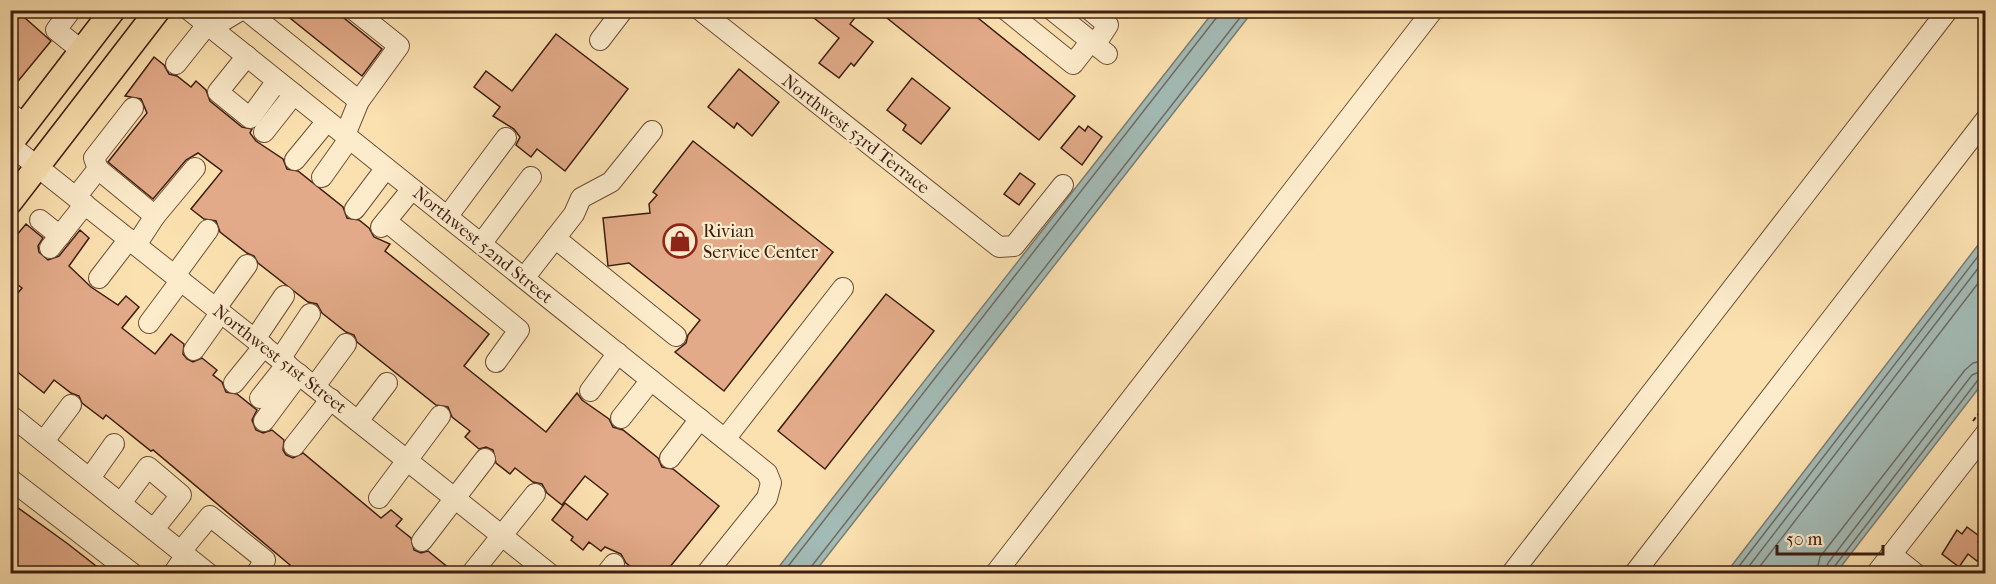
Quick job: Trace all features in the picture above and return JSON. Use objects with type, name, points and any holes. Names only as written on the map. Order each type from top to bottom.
[{"type":"main road","points":[[10,145],[18,119],[82,51],[113,10]]},
{"type":"main road","points":[[10,202],[158,10]]},
{"type":"street","points":[[71,10],[56,30],[82,51]]},
{"type":"street","name":"Northwest 52nd Street","points":[[189,10],[767,473],[771,483],[767,498],[706,573]]},
{"type":"street","points":[[176,64],[209,27],[241,10]]},
{"type":"street","points":[[246,10],[359,100]]},
{"type":"street","points":[[322,177],[347,137],[359,100],[399,46],[354,10]]},
{"type":"street","points":[[600,40],[623,10]]},
{"type":"street","name":"Northwest 53rd Terrace","points":[[700,10],[999,248],[1014,246],[1063,185]]},
{"type":"street","points":[[1006,10],[1073,64],[1098,47],[1108,25],[1090,10]]},
{"type":"street","points":[[1052,10],[1098,47]]},
{"type":"street","points":[[995,573],[1433,10]]},
{"type":"street","points":[[1511,573],[1948,10]]},
{"type":"street","points":[[247,57],[218,92],[250,118],[277,81]]},
{"type":"street","points":[[264,132],[294,94]]},
{"type":"street","points":[[133,108],[94,158],[99,169],[155,216]]},
{"type":"street","points":[[1634,573],[1986,119]]},
{"type":"street","points":[[295,160],[327,121]]},
{"type":"street","points":[[524,278],[574,214],[581,198],[611,183],[652,131]]},
{"type":"street","points":[[447,217],[506,138]]},
{"type":"street","name":"Northwest 51st Street","points":[[10,145],[550,573]]},
{"type":"street","points":[[99,278],[133,242],[195,168]]},
{"type":"street","points":[[355,209],[386,168]]},
{"type":"street","points":[[39,220],[55,242],[99,169]]},
{"type":"street","points":[[481,243],[531,177]]},
{"type":"street","points":[[412,189],[384,224],[519,330],[496,362]]},
{"type":"street","points":[[149,323],[208,230]]},
{"type":"street","points":[[555,238],[676,336]]},
{"type":"street","points":[[194,350],[247,265]]},
{"type":"street","points":[[725,439],[843,288]]},
{"type":"street","points":[[234,384],[284,296]]},
{"type":"street","points":[[264,421],[295,371],[310,314]]},
{"type":"street","points":[[260,398],[295,371],[346,344]]},
{"type":"street","points":[[590,391],[618,353]]},
{"type":"street","points":[[621,418],[651,380]]},
{"type":"street","points":[[358,421],[387,383]]},
{"type":"street","points":[[294,446],[331,399]]},
{"type":"street","points":[[44,441],[71,405]]},
{"type":"street","points":[[11,415],[209,573]]},
{"type":"street","points":[[379,498],[440,416]]},
{"type":"street","points":[[670,458],[700,419]]},
{"type":"street","points":[[1876,573],[1986,433]]},
{"type":"street","points":[[90,478],[114,444]]},
{"type":"street","points":[[422,541],[485,459]]},
{"type":"street","points":[[122,503],[148,467],[181,495],[154,529]]},
{"type":"street","points":[[10,479],[133,573]]},
{"type":"street","points":[[471,573],[535,494]]},
{"type":"street","points":[[173,573],[210,516],[265,560],[256,573]]},
{"type":"street","points":[[1891,554],[1916,573]]},
{"type":"water","points":[[1214,11],[1253,11],[814,573],[774,573]]},
{"type":"water","points":[[1985,236],[1985,380],[1836,573],[1726,573]]},
{"type":"building","points":[[10,10],[16,10],[51,41],[10,91]]},
{"type":"building","points":[[280,10],[334,10],[382,49],[362,76]]},
{"type":"building","points":[[804,10],[861,10],[850,24],[873,42],[854,66],[851,63],[839,78],[819,63],[839,38]]},
{"type":"building","points":[[877,10],[968,10],[1075,96],[1039,140]]},
{"type":"building","points":[[556,34],[628,89],[565,171],[537,149],[531,157],[516,145],[520,137],[514,129],[493,116],[500,107],[474,87],[486,71],[512,91]]},
{"type":"building","points":[[154,57],[164,65],[169,74],[177,76],[191,87],[196,81],[206,90],[210,101],[242,127],[252,129],[250,133],[256,141],[283,159],[287,169],[298,171],[343,207],[347,218],[359,220],[369,228],[374,237],[390,244],[385,251],[489,334],[464,366],[546,432],[577,393],[582,400],[609,419],[613,427],[623,430],[658,458],[662,467],[673,469],[719,506],[665,573],[639,573],[626,563],[621,554],[605,547],[601,551],[589,542],[583,550],[571,540],[573,537],[552,520],[565,503],[587,520],[608,494],[585,476],[562,505],[547,493],[542,484],[533,482],[515,468],[510,474],[496,463],[493,450],[486,447],[479,449],[465,437],[470,431],[452,417],[448,407],[436,405],[357,342],[354,335],[346,332],[322,313],[317,304],[308,302],[258,263],[254,256],[220,232],[216,221],[204,219],[191,209],[222,171],[198,153],[186,160],[153,199],[108,162],[147,113],[141,99],[125,96]]},
{"type":"building","points":[[739,69],[779,102],[752,136],[737,123],[734,128],[708,107]]},
{"type":"building","points":[[912,78],[950,108],[921,144],[903,130],[906,125],[887,110]]},
{"type":"building","points":[[1079,126],[1085,131],[1088,126],[1102,137],[1082,165],[1061,148]]},
{"type":"building","points":[[693,141],[833,252],[724,391],[675,352],[686,343],[688,335],[700,320],[629,263],[608,266],[603,218],[650,213],[649,204],[657,195],[653,192]]},
{"type":"building","points":[[1020,173],[1035,184],[1019,205],[1004,194]]},
{"type":"building","points":[[26,224],[43,238],[38,246],[39,252],[48,260],[59,256],[80,230],[89,238],[69,266],[91,287],[118,305],[126,296],[139,307],[122,328],[155,354],[171,334],[184,344],[183,354],[187,359],[193,362],[202,358],[217,370],[213,375],[222,382],[226,392],[237,394],[257,410],[252,420],[256,430],[263,433],[272,430],[284,440],[283,450],[286,455],[293,458],[303,453],[381,518],[391,510],[402,519],[396,526],[411,538],[414,550],[421,553],[428,551],[455,573],[283,573],[290,565],[153,450],[151,451],[106,415],[103,419],[82,403],[79,396],[54,380],[44,393],[10,366],[10,302],[22,288],[10,279],[10,243]]},
{"type":"building","points":[[886,294],[934,331],[825,469],[778,431]]},
{"type":"building","points":[[10,502],[68,544],[105,573],[10,573]]},
{"type":"building","points":[[1967,527],[1982,538],[1978,542],[1986,551],[1977,561],[1968,554],[1959,567],[1942,554],[1957,530],[1962,534]]},
{"type":"place","name":"Rivian Service Center","points":[[680,241]]}]
